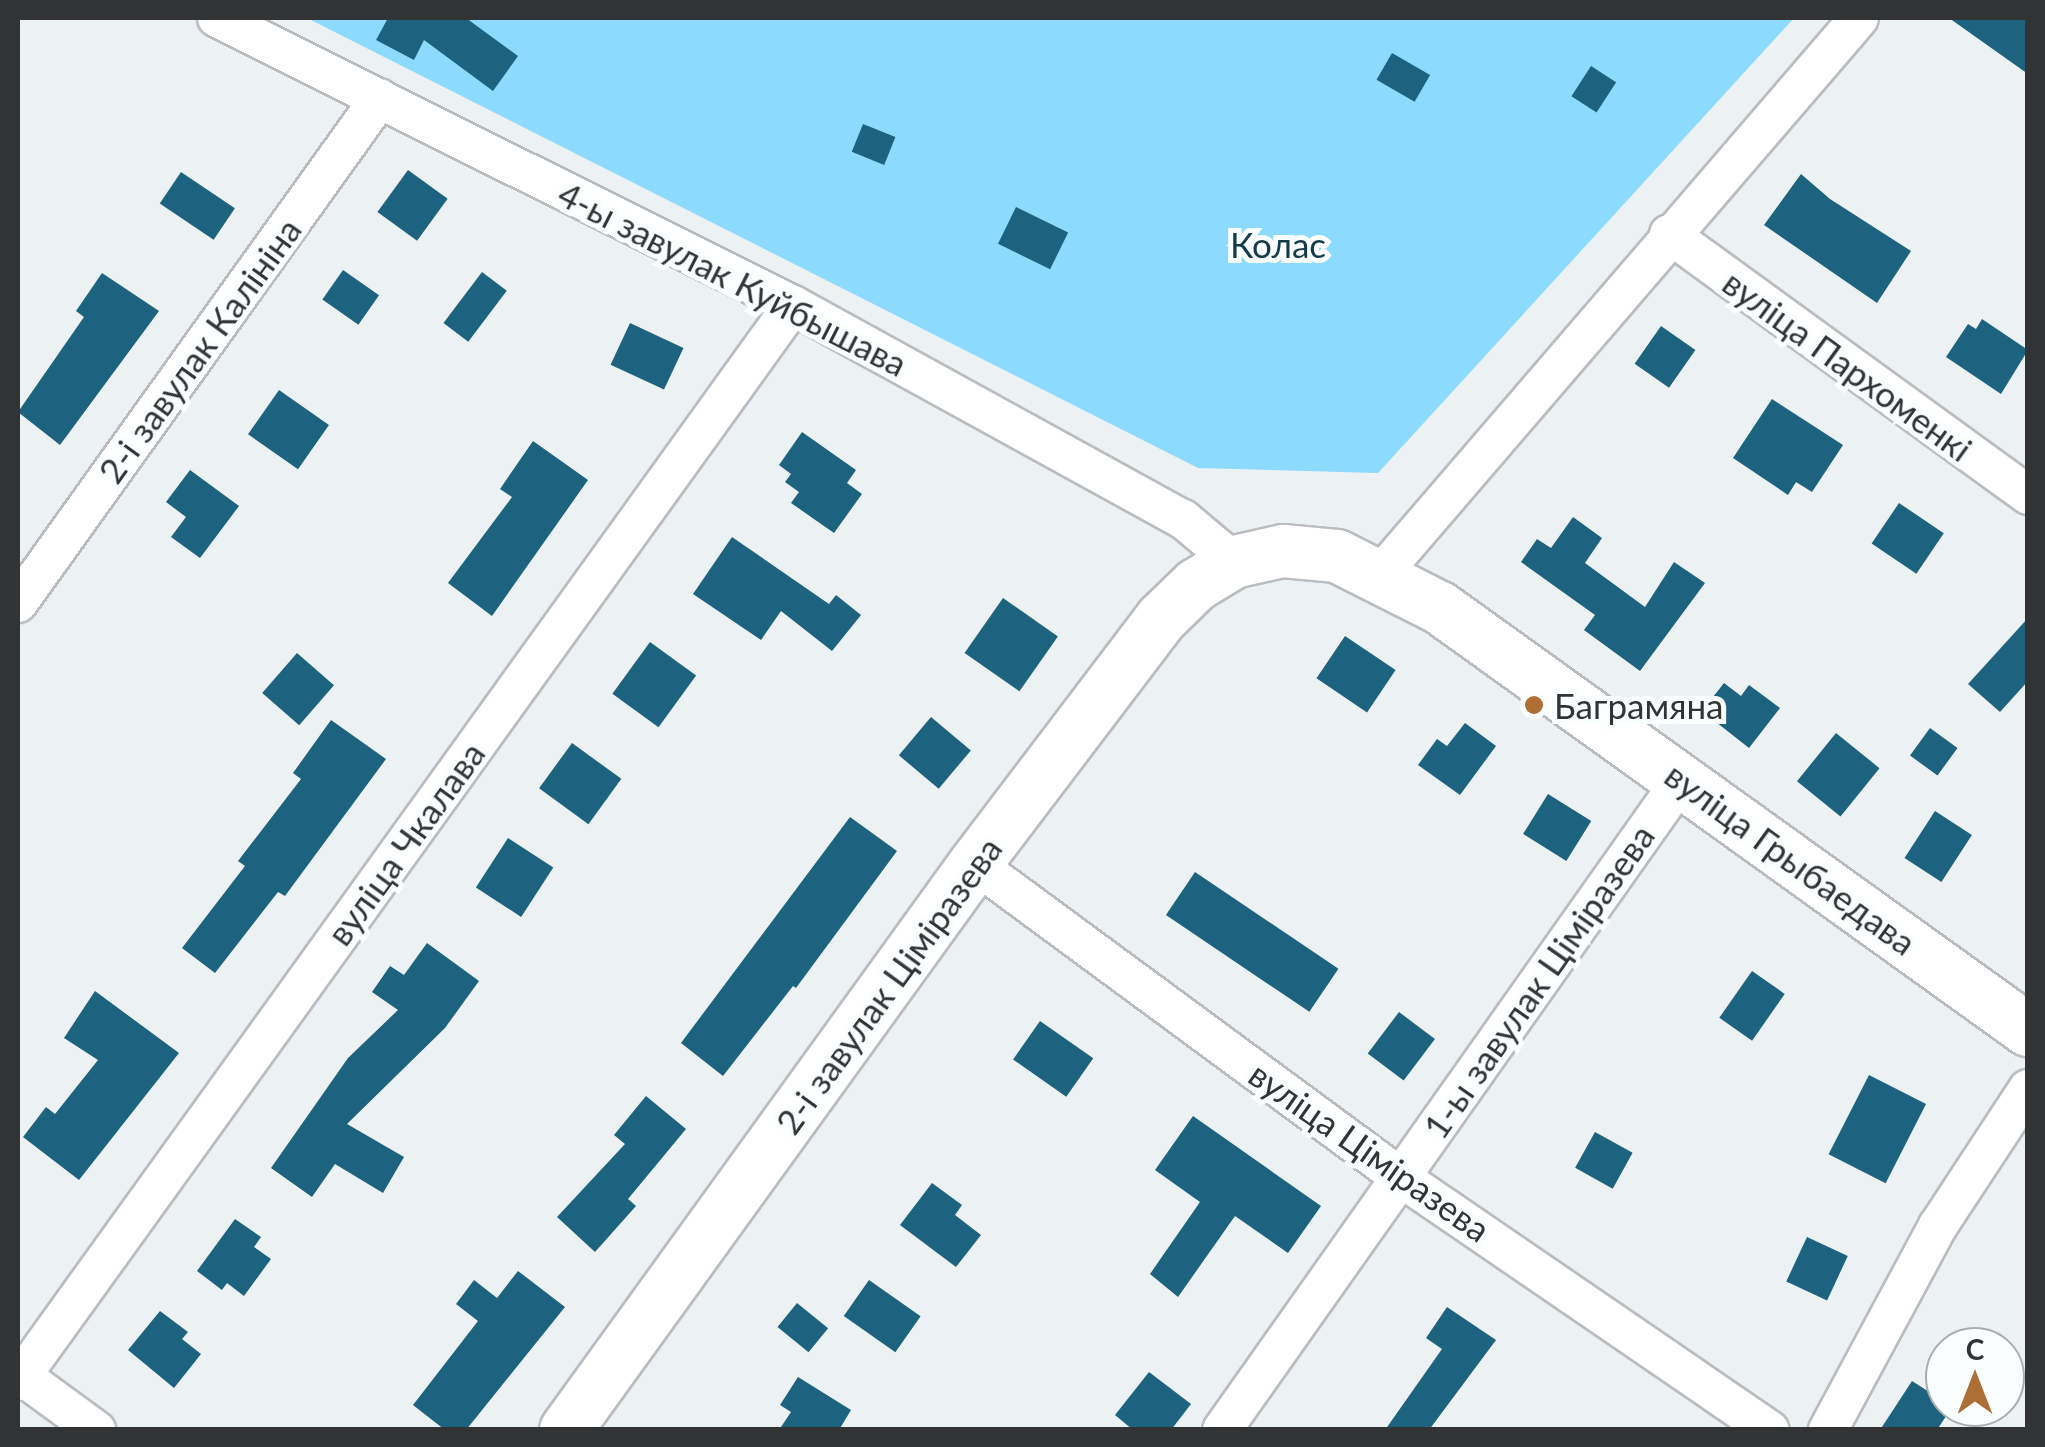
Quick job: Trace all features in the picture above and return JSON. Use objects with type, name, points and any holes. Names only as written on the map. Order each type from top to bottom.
[{"type":"street","name":"4-ы завулак Куйбышава","points":[[216,18],[793,305],[1183,519],[1234,562]]},
{"type":"street","points":[[1381,574],[1669,234],[1859,18]]},
{"type":"street","name":"2-і завулак Калініна","points":[[18,602],[380,98]]},
{"type":"street","name":"вуліца Пархоменкі","points":[[1669,234],[2028,495]]},
{"type":"street","name":"вуліца Чкалава","points":[[19,1377],[793,305]]},
{"type":"street","name":"вуліца Грыбаедава","points":[[1234,562],[1282,551],[1337,556],[1381,574],[1440,608],[2028,1030]]},
{"type":"street","name":"2-і завулак Ціміразева","points":[[566,1430],[976,864],[1160,619],[1196,585],[1234,562]]},
{"type":"street","name":"1-ы завулак Ціміразева","points":[[1222,1430],[1682,779]]},
{"type":"street","name":"вуліца Ціміразева","points":[[976,864],[1400,1177],[1770,1430]]},
{"type":"street","points":[[1828,1430],[1938,1226],[2028,1089]]},
{"type":"street","points":[[19,1377],[96,1430]]},
{"type":"green space","name":"Колас","points":[[307,18],[1794,18],[1378,473],[1198,468]]},
{"type":"building","points":[[388,18],[466,18],[518,56],[493,91],[424,40],[414,60],[376,40]]},
{"type":"building","points":[[1949,18],[2028,18],[2028,74]]},
{"type":"building","points":[[1392,53],[1430,75],[1415,102],[1376,80]]},
{"type":"building","points":[[1591,66],[1616,82],[1597,113],[1571,96]]},
{"type":"building","points":[[863,124],[895,137],[884,165],[852,152]]},
{"type":"building","points":[[408,170],[448,199],[417,241],[377,212]]},
{"type":"building","points":[[181,172],[235,208],[214,240],[160,204]]},
{"type":"building","points":[[1801,174],[1830,199],[1911,251],[1877,303],[1764,225]]},
{"type":"building","points":[[1016,207],[1068,232],[1050,269],[998,244]]},
{"type":"building","points":[[343,270],[379,295],[358,325],[322,299]]},
{"type":"building","points":[[482,272],[507,291],[468,342],[443,323]]},
{"type":"building","points":[[102,273],[159,311],[60,445],[18,412],[84,317],[76,311]]},
{"type":"building","points":[[1982,319],[2028,350],[2001,394],[1946,357],[1968,324],[1976,329]]},
{"type":"building","points":[[630,323],[683,348],[664,390],[611,365]]},
{"type":"building","points":[[1661,326],[1695,350],[1669,388],[1635,364]]},
{"type":"building","points":[[279,390],[329,425],[298,469],[248,434]]},
{"type":"building","points":[[1772,399],[1843,445],[1812,492],[1796,482],[1788,495],[1733,458]]},
{"type":"building","points":[[802,432],[856,470],[847,483],[862,494],[834,533],[791,503],[799,492],[785,482],[791,474],[779,465]]},
{"type":"building","points":[[533,441],[588,480],[492,616],[448,583],[512,497],[500,489]]},
{"type":"building","points":[[190,470],[239,506],[200,558],[171,537],[186,517],[166,502]]},
{"type":"building","points":[[1899,503],[1944,533],[1916,574],[1872,544]]},
{"type":"building","points":[[1573,517],[1602,538],[1585,563],[1645,607],[1674,562],[1705,583],[1640,671],[1584,630],[1595,615],[1521,562],[1537,539],[1551,548]]},
{"type":"building","points":[[732,537],[829,604],[836,595],[861,615],[832,651],[781,611],[761,640],[693,594]]},
{"type":"building","points":[[1003,598],[1058,636],[1019,691],[965,653]]},
{"type":"building","points":[[2028,618],[2028,681],[2000,712],[1968,684]]},
{"type":"building","points":[[1345,636],[1396,670],[1367,712],[1316,678]]},
{"type":"building","points":[[650,642],[696,676],[658,727],[612,694]]},
{"type":"building","points":[[297,653],[334,685],[299,725],[262,693]]},
{"type":"building","points":[[1724,683],[1741,696],[1749,685],[1780,708],[1749,748],[1702,711]]},
{"type":"building","points":[[931,717],[971,750],[939,789],[899,755]]},
{"type":"building","points":[[331,720],[386,759],[285,896],[278,892],[215,973],[182,948],[245,866],[238,861],[301,779],[293,773]]},
{"type":"building","points":[[1465,723],[1496,746],[1460,795],[1418,765],[1437,739],[1447,746]]},
{"type":"building","points":[[1930,728],[1958,748],[1938,775],[1910,756]]},
{"type":"building","points":[[1836,733],[1880,768],[1841,816],[1797,781]]},
{"type":"building","points":[[572,743],[621,779],[588,824],[539,788]]},
{"type":"building","points":[[1548,794],[1591,821],[1566,861],[1523,834]]},
{"type":"building","points":[[1935,811],[1972,835],[1941,882],[1905,858]]},
{"type":"building","points":[[850,817],[897,851],[796,988],[793,986],[723,1076],[681,1043]]},
{"type":"building","points":[[508,838],[553,867],[521,917],[476,887]]},
{"type":"building","points":[[1195,872],[1338,969],[1309,1012],[1166,915]]},
{"type":"building","points":[[427,943],[479,981],[445,1028],[347,1124],[404,1157],[383,1193],[335,1164],[312,1197],[271,1168],[348,1058],[398,1010],[372,992],[390,966],[404,975]]},
{"type":"building","points":[[1752,971],[1785,994],[1752,1041],[1719,1018]]},
{"type":"building","points":[[95,991],[179,1053],[79,1180],[23,1137],[46,1107],[55,1114],[98,1060],[64,1038]]},
{"type":"building","points":[[1399,1012],[1435,1039],[1404,1081],[1368,1054]]},
{"type":"building","points":[[1040,1021],[1093,1058],[1066,1097],[1013,1060]]},
{"type":"building","points":[[1869,1075],[1926,1104],[1886,1183],[1829,1154]]},
{"type":"building","points":[[646,1096],[686,1129],[628,1199],[636,1206],[595,1252],[557,1217],[625,1144],[614,1135]]},
{"type":"building","points":[[1193,1116],[1321,1206],[1288,1253],[1235,1216],[1178,1297],[1150,1274],[1200,1202],[1155,1170]]},
{"type":"building","points":[[1595,1132],[1633,1153],[1613,1189],[1575,1168]]},
{"type":"building","points":[[932,1183],[962,1205],[955,1215],[981,1235],[956,1267],[900,1225]]},
{"type":"building","points":[[235,1219],[261,1237],[254,1247],[271,1259],[244,1296],[227,1283],[222,1290],[197,1271]]},
{"type":"building","points":[[1807,1237],[1848,1256],[1827,1300],[1786,1281]]},
{"type":"building","points":[[518,1271],[565,1307],[466,1430],[445,1430],[413,1405],[478,1321],[456,1304],[474,1280],[497,1298]]},
{"type":"building","points":[[869,1280],[921,1316],[895,1352],[844,1316]]},
{"type":"building","points":[[797,1303],[828,1328],[809,1352],[777,1327]]},
{"type":"building","points":[[1447,1307],[1496,1340],[1429,1430],[1385,1430],[1442,1349],[1426,1338]]},
{"type":"building","points":[[160,1311],[188,1332],[182,1339],[201,1354],[174,1388],[128,1350]]},
{"type":"building","points":[[1149,1372],[1191,1404],[1171,1430],[1133,1430],[1115,1415]]},
{"type":"building","points":[[798,1377],[851,1410],[839,1430],[779,1430],[791,1412],[780,1405]]},
{"type":"building","points":[[1912,1381],[1925,1389],[1925,1427],[1939,1427],[1937,1430],[1880,1430]]},
{"type":"place","name":"Баграмяна","points":[[1534,705]]}]
